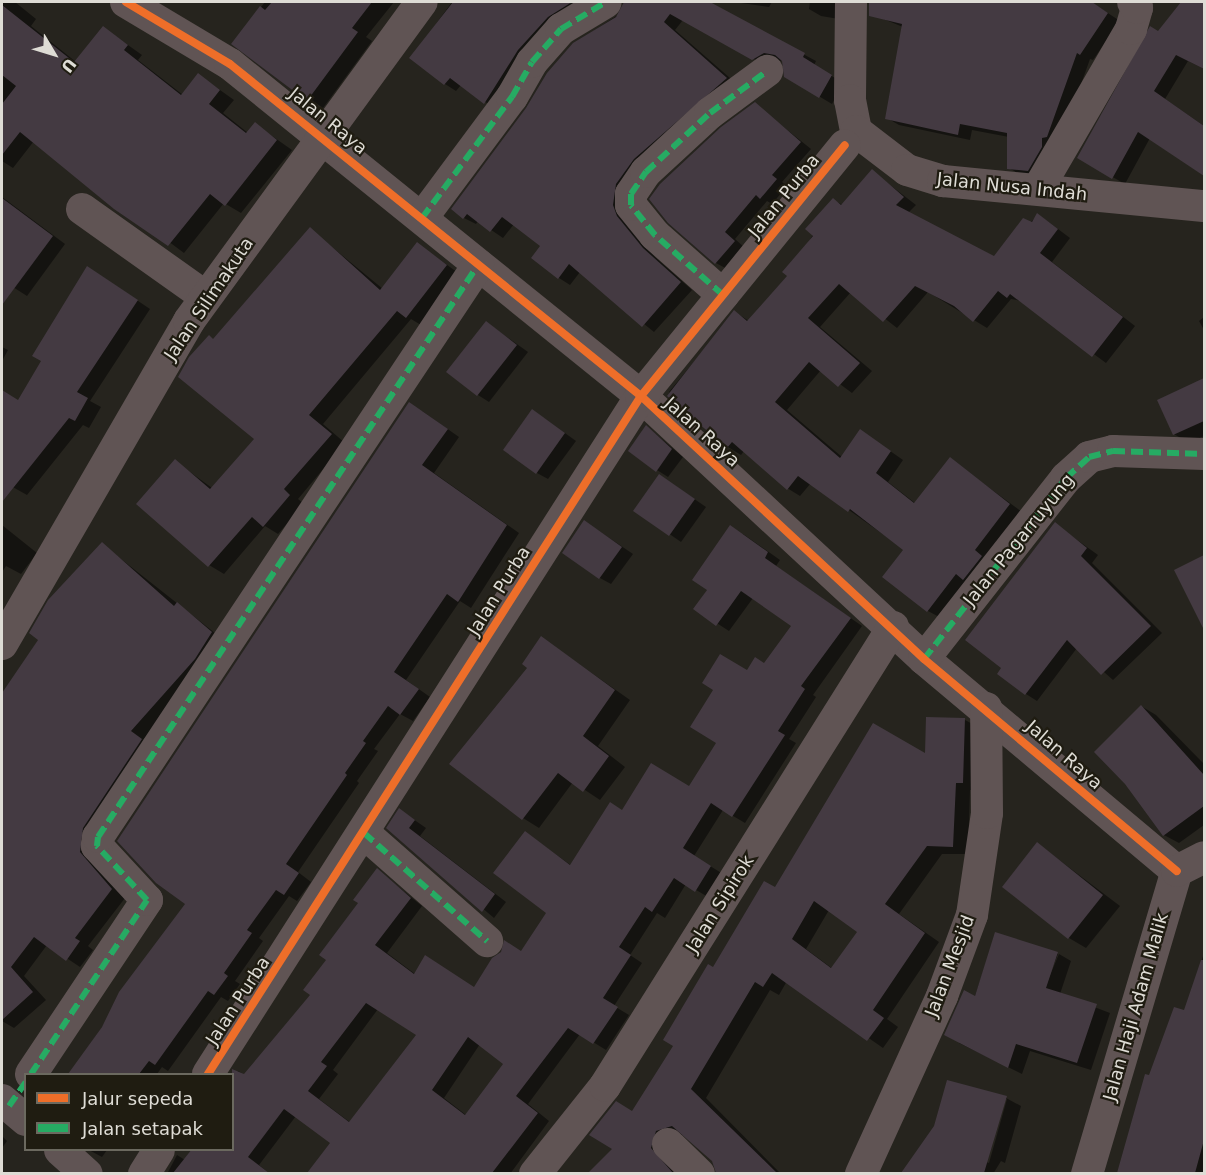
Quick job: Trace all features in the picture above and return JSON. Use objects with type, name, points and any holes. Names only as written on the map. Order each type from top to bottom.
[{"type":"street","name":"Jalan Raya","points":[[126,2],[231,64],[324,136],[478,265],[641,396],[893,627],[924,659],[986,708],[1177,871]]},
{"type":"street","name":"Jalan Silimakuta","points":[[2,644],[207,297],[422,2]]},
{"type":"street","points":[[422,218],[512,97],[532,62],[561,29],[606,2]]},
{"type":"street","name":"Jalan Nusa Indah","points":[[851,2],[848,18],[850,100],[856,131],[891,160],[926,177],[1204,206]]},
{"type":"street","points":[[1038,189],[1131,29],[1137,8],[1133,2]]},
{"type":"street","points":[[723,295],[656,235],[631,205],[630,194],[646,172],[710,113],[767,71]]},
{"type":"street","name":"Jalan Purba","points":[[209,1073],[641,396],[845,145]]},
{"type":"street","points":[[82,209],[207,297]]},
{"type":"street","points":[[32,1073],[147,900],[97,846],[98,837],[478,265]]},
{"type":"street","name":"Jalan Pagarruyung","points":[[924,659],[1066,478],[1089,457],[1113,451],[1204,454]]},
{"type":"street","name":"Jalan Sipirok","points":[[535,1173],[604,1086],[893,627]]},
{"type":"street","name":"Jalan Mesjid","points":[[861,1173],[942,996],[972,915],[987,813],[986,708]]},
{"type":"street","points":[[364,832],[487,941]]},
{"type":"street","points":[[1177,871],[1204,857]]},
{"type":"street","name":"Jalan Haji Adam Malik","points":[[1088,1173],[1177,871]]},
{"type":"street","points":[[668,1144],[699,1173]]},
{"type":"street","points":[[62,1151],[87,1173]]},
{"type":"street","points":[[144,1173],[158,1151]]},
{"type":"building","points":[[272,2],[372,2],[352,28],[358,32],[307,101],[231,44],[260,6],[265,10]]},
{"type":"building","points":[[453,2],[572,2],[548,17],[518,50],[484,104],[450,78],[444,85],[409,58]]},
{"type":"building","points":[[624,2],[710,2],[805,53],[803,57],[832,75],[819,98],[784,77],[782,61],[775,55],[764,53],[752,60],[670,14],[664,22],[727,78],[634,159],[616,184],[613,205],[617,216],[643,248],[681,282],[642,327],[569,264],[558,279],[531,258],[540,246],[502,217],[490,232],[467,214],[463,219],[451,209],[526,108],[547,73],[573,43],[616,17]]},
{"type":"building","points":[[869,2],[1092,2],[1108,13],[1080,55],[1077,53],[1047,137],[1042,138],[1042,147],[1028,171],[1007,169],[1007,133],[960,124],[958,135],[885,119],[902,24],[869,16]]},
{"type":"building","points":[[1181,2],[1204,2],[1204,69],[1176,55],[1154,91],[1204,126],[1204,176],[1138,132],[1112,179],[1077,158],[1150,26],[1158,31]]},
{"type":"building","points":[[2,5],[74,62],[103,26],[128,45],[124,50],[181,95],[198,73],[220,90],[209,104],[246,133],[255,122],[277,140],[225,206],[210,194],[168,246],[114,209],[20,132],[2,155],[2,104],[16,86],[2,75]]},
{"type":"building","points":[[755,102],[801,142],[772,175],[777,179],[760,199],[756,195],[725,232],[735,241],[715,264],[668,223],[649,199],[660,184],[721,127]]},
{"type":"building","points":[[872,169],[904,197],[896,205],[994,256],[1023,218],[1032,222],[1037,213],[1058,229],[1040,253],[1123,317],[1092,357],[1010,294],[1007,298],[998,291],[973,322],[954,306],[915,286],[883,322],[839,284],[808,318],[860,363],[838,387],[809,362],[775,402],[840,458],[860,429],[891,451],[876,473],[914,503],[950,457],[1010,504],[975,550],[982,556],[963,580],[956,574],[927,612],[882,577],[903,550],[850,509],[848,512],[798,476],[787,490],[732,442],[727,448],[667,396],[734,310],[747,321],[787,276],[782,272],[813,236],[805,229],[833,198],[841,205]]},
{"type":"building","points":[[2,198],[53,236],[2,305]]},
{"type":"building","points":[[310,227],[380,290],[417,242],[447,265],[406,318],[397,311],[309,415],[332,434],[284,489],[290,495],[263,527],[252,517],[208,567],[136,504],[175,459],[210,489],[254,439],[178,377],[189,357],[209,335],[213,339]]},
{"type":"building","points":[[87,266],[138,300],[77,392],[88,398],[75,421],[69,418],[2,502],[2,390],[18,400],[41,361],[32,356]]},
{"type":"building","points":[[486,321],[517,345],[477,396],[446,372]]},
{"type":"building","points":[[1204,378],[1204,421],[1173,435],[1157,400]]},
{"type":"building","points":[[409,402],[448,429],[422,465],[507,525],[458,602],[447,594],[394,672],[419,689],[400,715],[388,706],[363,741],[366,743],[345,773],[347,775],[286,864],[299,873],[284,895],[276,890],[247,930],[252,933],[224,973],[228,976],[214,995],[208,991],[155,1065],[149,1061],[140,1073],[69,1073],[102,1027],[119,992],[185,904],[156,883],[117,841]]},
{"type":"building","points":[[532,409],[565,433],[536,474],[503,450]]},
{"type":"building","points":[[646,425],[672,449],[656,472],[628,451]]},
{"type":"building","points":[[659,474],[695,499],[669,536],[633,511]]},
{"type":"building","points":[[584,520],[622,547],[599,579],[562,553]]},
{"type":"building","points":[[1055,522],[1087,548],[1081,556],[1151,626],[1101,675],[1067,640],[1025,695],[997,674],[1001,668],[965,640]]},
{"type":"building","points":[[730,525],[768,552],[765,558],[851,618],[801,686],[805,689],[778,731],[785,735],[732,817],[711,803],[683,848],[711,866],[695,892],[674,878],[652,912],[645,907],[619,947],[631,955],[603,998],[618,1007],[593,1044],[568,1028],[516,1096],[538,1113],[492,1173],[307,1173],[330,1143],[284,1109],[248,1157],[269,1173],[173,1173],[190,1151],[234,1151],[234,1073],[232,1069],[244,1074],[310,995],[303,990],[326,960],[319,955],[358,903],[353,900],[377,868],[411,898],[375,945],[414,974],[425,955],[474,987],[492,958],[501,952],[504,940],[521,951],[546,913],[493,873],[525,831],[570,865],[610,802],[622,810],[651,763],[689,786],[716,743],[690,727],[713,690],[702,683],[720,654],[747,670],[755,657],[764,663],[791,626],[741,591],[716,626],[693,609],[707,590],[692,580]],"holes":[[[366,1003],[416,1035],[349,1122],[308,1091],[327,1066],[321,1062]],[[468,1037],[503,1064],[465,1115],[432,1090]]]},
{"type":"building","points":[[102,542],[174,606],[177,602],[212,632],[195,659],[131,731],[142,739],[83,828],[80,852],[112,889],[75,938],[80,941],[66,961],[34,937],[11,967],[33,992],[2,1020],[2,693],[38,640],[29,633],[48,600]]},
{"type":"building","points":[[1204,555],[1204,630],[1174,570]]},
{"type":"building","points":[[541,636],[615,690],[583,736],[609,756],[583,792],[558,773],[522,820],[449,764],[527,668],[522,664]]},
{"type":"building","points":[[1141,705],[1204,775],[1204,806],[1163,836],[1125,784],[1094,752]]},
{"type":"building","points":[[926,717],[965,718],[963,783],[956,783],[953,847],[927,846],[885,904],[925,933],[873,1010],[884,1018],[867,1041],[772,973],[763,987],[755,982],[691,1089],[777,1173],[716,1173],[712,1161],[672,1126],[656,1131],[651,1148],[673,1173],[588,1173],[612,1149],[589,1135],[616,1101],[632,1111],[673,1046],[663,1040],[708,964],[713,967],[764,881],[775,887],[873,723],[925,753]],"holes":[[[814,901],[857,932],[831,968],[792,939]]]},
{"type":"building","points":[[399,808],[415,820],[409,828],[495,894],[482,912],[386,828]]},
{"type":"building","points":[[1037,842],[1103,895],[1068,939],[1002,887]]},
{"type":"building","points":[[995,932],[1058,952],[1046,988],[1097,1004],[1077,1063],[1016,1044],[1008,1068],[944,1035],[964,990],[975,996]]},
{"type":"building","points":[[1201,960],[1204,960],[1204,1140],[1195,1173],[1117,1173],[1145,1074],[1149,1075],[1174,1007],[1184,1010]]},
{"type":"building","points":[[947,1080],[1007,1096],[984,1173],[901,1173],[934,1126]]},
{"type":"marked path","points":[[422,218],[512,97],[532,62],[561,29],[606,2]]},
{"type":"marked path","points":[[723,295],[655,235],[631,205],[631,194],[646,172],[710,113],[767,71]]},
{"type":"marked path","points":[[32,1073],[147,900],[97,846],[98,837],[478,265]]},
{"type":"marked path","points":[[924,659],[1066,478],[1089,457],[1113,451],[1204,454]]},
{"type":"marked path","points":[[364,833],[487,941]]},
{"type":"marked path","points":[[9,1106],[24,1085]]},
{"type":"cycle path","points":[[126,2],[230,64],[641,396],[924,659],[1177,871]]},
{"type":"cycle path","points":[[209,1073],[641,396],[845,145]]}]
